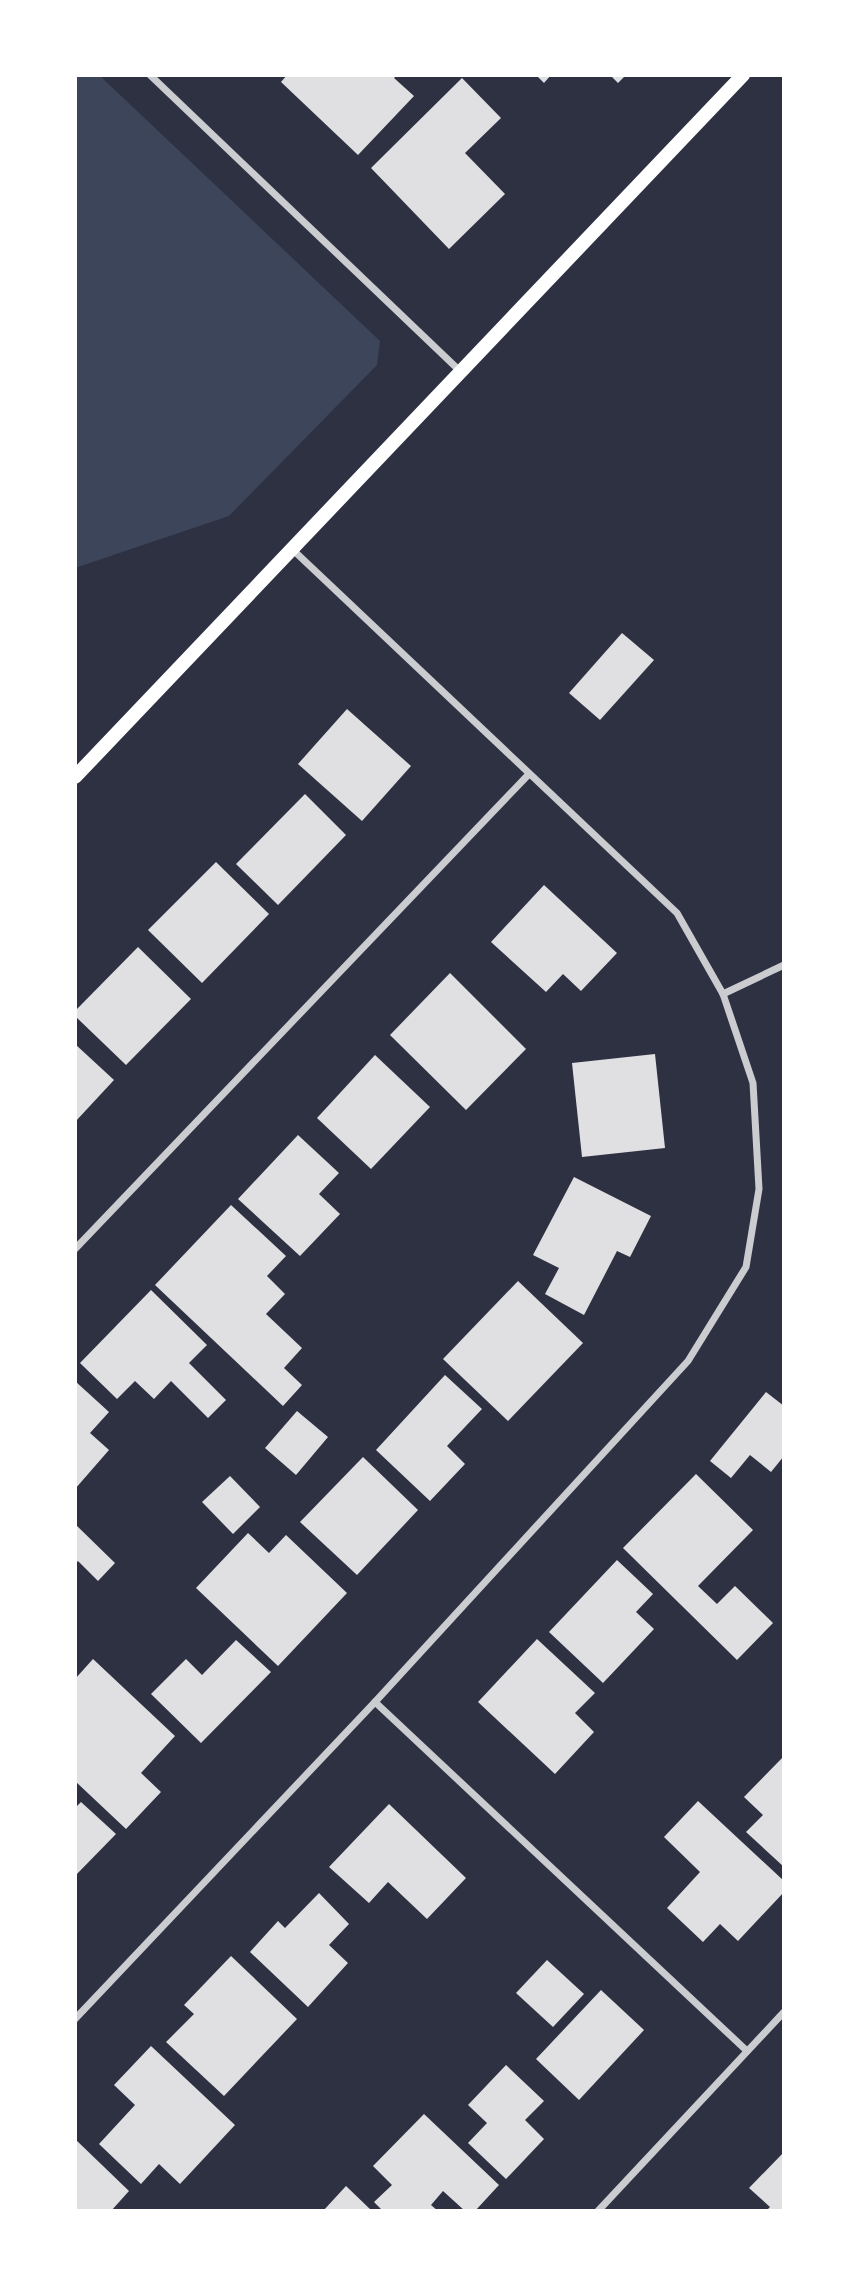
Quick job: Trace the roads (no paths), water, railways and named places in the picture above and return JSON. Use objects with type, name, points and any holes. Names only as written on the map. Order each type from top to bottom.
[{"type":"main road","points":[[75,777],[743,75]]},
{"type":"street","points":[[150,75],[461,372]]},
{"type":"street","points":[[75,2019],[375,1702],[688,1361],[746,1267],[759,1189],[753,1083],[723,994],[677,913],[292,549]]},
{"type":"street","points":[[75,1249],[529,774]]},
{"type":"street","points":[[723,994],[784,965]]},
{"type":"street","points":[[375,1702],[747,2052]]},
{"type":"street","points":[[598,2211],[784,2012]]}]
